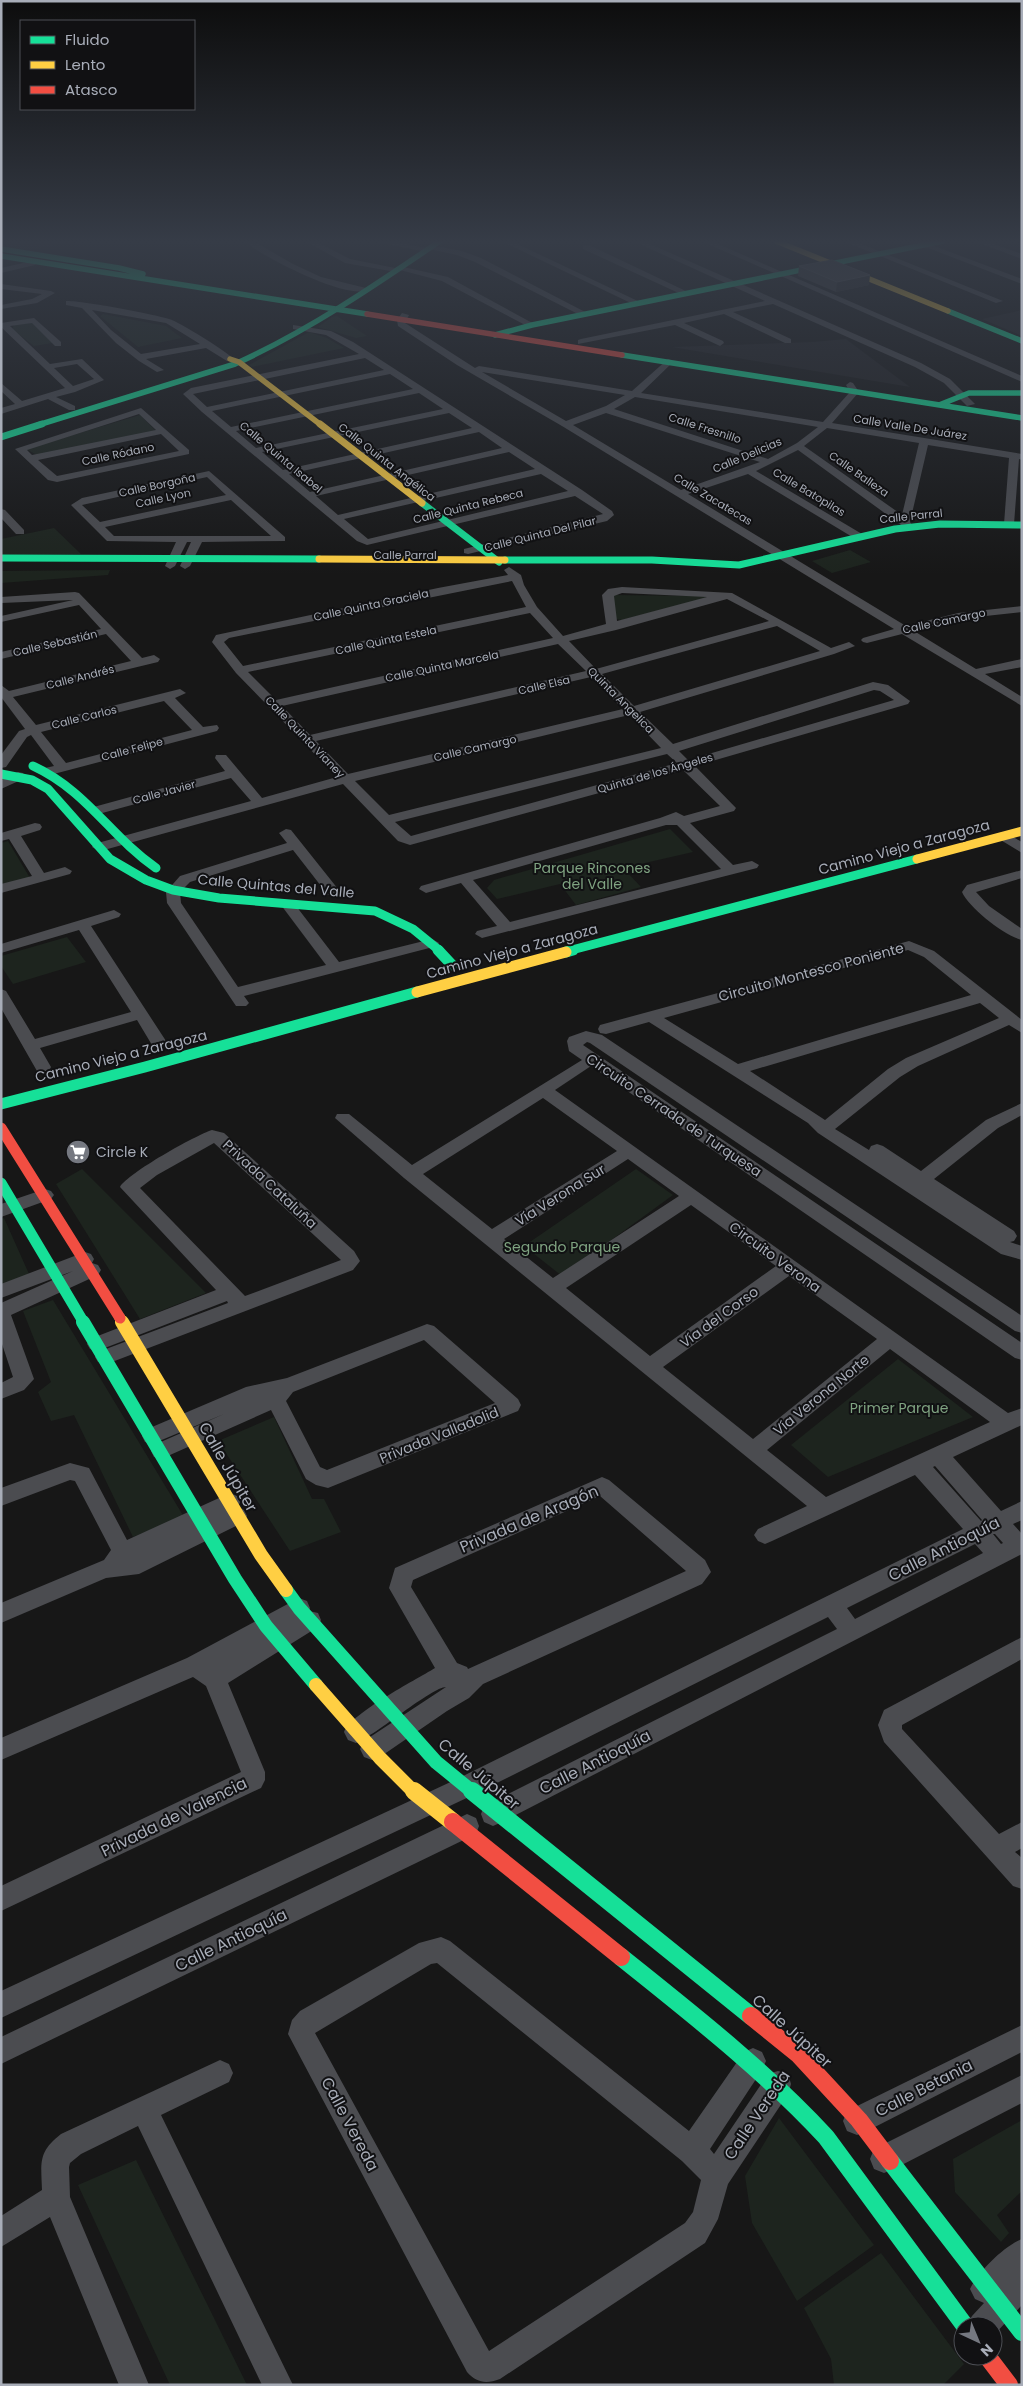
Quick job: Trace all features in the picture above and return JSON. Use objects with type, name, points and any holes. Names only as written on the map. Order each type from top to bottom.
[{"type":"street","points":[[33,352],[72,390]]},
{"type":"street","points":[[134,352],[151,367],[160,370]]},
{"type":"street","points":[[140,357],[169,352]]},
{"type":"street","name":"Calle Quinta Angélica","points":[[217,352],[477,553]]},
{"type":"street","points":[[230,362],[247,352]]},
{"type":"street","points":[[1,430],[230,362],[250,352]]},
{"type":"street","points":[[363,352],[578,492]]},
{"type":"street","name":"Calle Zacatecas","points":[[445,352],[784,556],[1022,702]]},
{"type":"street","points":[[607,352],[852,388]]},
{"type":"street","points":[[642,352],[942,402],[1022,398]]},
{"type":"street","points":[[889,352],[939,376],[962,401],[1022,418]]},
{"type":"street","points":[[961,352],[1022,379]]},
{"type":"street","name":"Calle Quinta Isabel","points":[[363,540],[188,395],[189,392],[252,378],[368,355]]},
{"type":"street","points":[[1,411],[100,381],[79,361],[47,366]]},
{"type":"street","points":[[566,424],[606,410],[636,394],[668,362]]},
{"type":"street","name":"Calle Valle De Juárez","points":[[469,368],[1018,456]]},
{"type":"street","points":[[205,410],[392,371]]},
{"type":"street","points":[[1,386],[21,405]]},
{"type":"street","name":"Calle Delicias","points":[[679,494],[768,462],[798,446],[824,424],[852,388]]},
{"type":"street","points":[[229,430],[421,390]]},
{"type":"street","points":[[962,401],[1022,393]]},
{"type":"street","points":[[50,397],[60,414]]},
{"type":"street","points":[[38,400],[82,428]]},
{"type":"street","points":[[962,401],[1022,411]]},
{"type":"street","points":[[254,451],[451,410]]},
{"type":"street","name":"Calle Fresnillo","points":[[606,410],[768,462]]},
{"type":"street","name":"Calle Ródano","points":[[141,411],[186,452],[57,479],[52,478],[20,449],[82,428],[141,411]]},
{"type":"street","points":[[1,437],[60,414]]},
{"type":"street","points":[[281,472],[481,429]]},
{"type":"street","name":"Calle Ródano","points":[[32,458],[164,431]]},
{"type":"street","points":[[907,524],[924,441]]},
{"type":"street","name":"Calle Balleza","points":[[798,446],[907,524]]},
{"type":"street","points":[[308,495],[511,449]]},
{"type":"street","points":[[1009,524],[1018,456]]},
{"type":"street","points":[[336,518],[544,470]]},
{"type":"street","name":"Calle Batopilas","points":[[747,470],[858,536]]},
{"type":"street","name":"Calle Borgoña","points":[[209,474],[234,496],[282,539],[112,540],[96,526],[76,503],[209,474]]},
{"type":"street","name":"Calle Quinta Del Pilar","points":[[477,553],[603,519],[609,515],[578,492]]},
{"type":"street","name":"Calle Quinta Rebeca","points":[[363,540],[372,542],[578,492]]},
{"type":"street","name":"Calle Lyon","points":[[96,526],[234,496]]},
{"type":"street","points":[[1,512],[6,523],[20,532]]},
{"type":"street","name":"Calle Parral","points":[[507,567],[622,568],[733,572],[784,556],[907,524],[1022,525]]},
{"type":"street","points":[[172,562],[183,539]]},
{"type":"street","points":[[186,562],[198,539]]},
{"type":"street","name":"Calle Parral","points":[[186,562],[477,553],[494,563]]},
{"type":"street","name":"Calle Parral","points":[[1,558],[172,562],[494,563],[652,560],[732,566],[784,556]]},
{"type":"street","name":"Calle Parral","points":[[1,566],[172,562]]},
{"type":"street","points":[[494,563],[507,567]]},
{"type":"street","name":"Quinta Angelica","points":[[494,563],[513,581],[533,609],[561,640],[726,806],[674,819]]},
{"type":"street","name":"Quinta Angelica","points":[[507,567],[513,581]]},
{"type":"street","name":"Calle Quinta Graciela","points":[[226,635],[438,591],[513,581]]},
{"type":"street","points":[[612,628],[608,595],[616,590],[728,596],[779,622],[830,652]]},
{"type":"street","points":[[1,600],[70,594],[79,599],[139,662]]},
{"type":"street","name":"Calle Quinta Marcela","points":[[273,704],[612,628],[728,596]]},
{"type":"street","points":[[1,619],[79,599]]},
{"type":"street","name":"Calle Quinta Estela","points":[[240,670],[533,609]]},
{"type":"street","name":"Calle Camargo","points":[[867,640],[904,629],[979,612],[1022,609]]},
{"type":"street","name":"Calle Elsa","points":[[307,739],[594,674],[779,622]]},
{"type":"street","name":"Calle Sebastián","points":[[1,656],[109,630]]},
{"type":"street","name":"Calle Quinta Vianey","points":[[226,635],[220,637],[218,642],[240,670],[403,838]]},
{"type":"street","name":"Calle Camargo","points":[[99,848],[258,801],[632,711],[849,646]]},
{"type":"street","name":"Calle Andrés","points":[[5,699],[154,659]]},
{"type":"street","points":[[973,673],[1022,663]]},
{"type":"street","name":"Quinta de los Ángeles","points":[[386,820],[671,749],[873,686],[884,688],[903,699],[902,702],[412,841],[403,838]]},
{"type":"street","name":"Calle Carlos","points":[[10,764],[23,734],[180,693]]},
{"type":"street","points":[[166,696],[200,731]]},
{"type":"street","points":[[5,699],[33,730],[56,769]]},
{"type":"street","name":"Calle Felipe","points":[[56,769],[213,728]]},
{"type":"street","points":[[221,758],[258,801]]},
{"type":"street","points":[[1,785],[10,764]]},
{"type":"street","name":"Calle Quintas del Valle","points":[[10,764],[56,769],[79,793],[119,842],[144,862],[185,879],[216,883]]},
{"type":"street","name":"Calle Quintas del Valle","points":[[1,774],[10,764]]},
{"type":"street","name":"Calle Quintas del Valle","points":[[10,764],[48,789],[99,848],[110,859],[126,870],[173,890],[219,898],[375,911],[407,925],[432,943],[452,965]]},
{"type":"street","name":"Calle Javier","points":[[94,811],[233,773]]},
{"type":"street","points":[[426,889],[674,819],[731,871]]},
{"type":"street","points":[[35,827],[7,835],[40,878]]},
{"type":"street","points":[[286,833],[332,892]]},
{"type":"street","points":[[1016,834],[1022,849]]},
{"type":"street","name":"Camino Viejo a Zaragoza","points":[[4,1101],[145,1067],[448,984],[1016,834]]},
{"type":"street","points":[[296,845],[185,879],[173,890],[172,897],[178,909],[238,998],[336,968],[432,943]]},
{"type":"street","points":[[482,934],[752,865]]},
{"type":"street","points":[[1,889],[65,871]]},
{"type":"street","points":[[1022,874],[972,888],[969,892],[970,897],[984,909],[1022,936]]},
{"type":"street","points":[[465,879],[506,927]]},
{"type":"street","points":[[288,905],[336,968]]},
{"type":"street","points":[[1,949],[114,914]]},
{"type":"street","points":[[83,924],[158,1041]]},
{"type":"street","name":"Circuito Montesco Poniente","points":[[606,1029],[909,944],[929,954],[1016,1024]]},
{"type":"street","points":[[1,994],[43,1067]]},
{"type":"street","points":[[737,1070],[982,997]]},
{"type":"street","points":[[32,1045],[141,1014]]},
{"type":"street","points":[[652,1017],[1018,1246]]},
{"type":"street","points":[[824,1123],[912,1062],[1016,1024]]},
{"type":"street","name":"Circuito Cerrada de Turquesa","points":[[1022,1326],[596,1039],[586,1036],[575,1042],[575,1047],[579,1050],[1022,1353]]},
{"type":"street","points":[[410,1174],[583,1065]]},
{"type":"street","name":"Circuito Verona","points":[[544,1090],[890,1339],[1014,1420]]},
{"type":"street","points":[[918,1183],[992,1124],[1022,1108]]},
{"type":"street","points":[[343,1118],[824,1508]]},
{"type":"street","name":"Calle Júpiter","points":[[1,1128],[88,1264],[261,1555],[304,1614],[436,1762],[798,2054],[859,2120],[886,2158],[978,2312]]},
{"type":"street","name":"Privada Cataluña","points":[[101,1351],[236,1299],[347,1265],[351,1261],[348,1256],[215,1136],[151,1171],[129,1187],[236,1299]]},
{"type":"street","name":"Vía Verona Sur","points":[[491,1238],[629,1151]]},
{"type":"street","points":[[6,1199],[42,1190]]},
{"type":"street","points":[[552,1288],[692,1196]]},
{"type":"street","name":"Calle Júpiter","points":[[6,1199],[58,1277],[235,1579],[272,1633],[364,1740],[428,1804],[462,1828],[777,2086],[806,2114],[826,2137],[853,2175],[978,2312],[1022,2332]]},
{"type":"street","points":[[1,1391],[18,1385],[24,1379],[1,1312],[58,1277],[88,1264]]},
{"type":"street","name":"Vía del Corso","points":[[649,1367],[789,1266]]},
{"type":"street","points":[[1,1292],[58,1277]]},
{"type":"street","points":[[962,1312],[980,1298]]},
{"type":"street","name":"Privada Valladolid","points":[[156,1443],[279,1391],[427,1331],[511,1405],[328,1479],[322,1479],[313,1473],[279,1391]]},
{"type":"street","name":"Vía Verona Norte","points":[[752,1450],[890,1339]]},
{"type":"street","name":"Circuito Verona","points":[[765,1536],[1014,1420]]},
{"type":"street","points":[[938,1456],[988,1526],[998,1555]]},
{"type":"street","points":[[918,1464],[988,1526],[1020,1544]]},
{"type":"street","points":[[1,1498],[76,1471],[82,1474],[126,1559]]},
{"type":"street","name":"Privada de Aragón","points":[[364,1740],[404,1726],[468,1684],[694,1577],[700,1572],[697,1566],[602,1486],[408,1571],[403,1575],[400,1588],[448,1672]]},
{"type":"street","points":[[1,1613],[105,1569],[234,1509]]},
{"type":"street","name":"Calle Antioquía","points":[[1,2005],[465,1787],[1022,1510]]},
{"type":"street","name":"Calle Antioquía","points":[[1,2050],[497,1812],[852,1632],[1020,1544]]},
{"type":"street","points":[[832,1605],[852,1632]]},
{"type":"street","points":[[1,1749],[272,1633],[304,1614]]},
{"type":"street","points":[[195,1665],[215,1679],[272,1633]]},
{"type":"street","points":[[1022,1647],[892,1718],[890,1725],[892,1734],[1022,1877]]},
{"type":"street","points":[[364,1740],[388,1709],[448,1672],[468,1684]]},
{"type":"street","name":"Privada de Valencia","points":[[1,1899],[253,1780],[253,1772],[215,1679]]},
{"type":"street","points":[[997,1849],[1022,1834]]},
{"type":"street","name":"Calle Vereda","points":[[717,2176],[692,2151],[441,1950],[428,1952],[317,2015],[304,2024],[301,2029],[320,2069],[484,2368],[489,2368],[695,2234],[702,2226],[707,2215],[717,2176],[798,2054]]},
{"type":"street","points":[[692,2151],[772,2032]]},
{"type":"street","name":"Calle Betania","points":[[826,2137],[1022,2038]]},
{"type":"street","points":[[134,2385],[56,2196],[55,2167],[57,2155],[71,2144],[220,2073]]},
{"type":"street","points":[[853,2175],[1022,2088]]},
{"type":"street","points":[[144,2110],[278,2385]]},
{"type":"street","points":[[1,2233],[56,2196]]},
{"type":"street","points":[[978,2312],[1022,2253]]},
{"type":"street","points":[[978,2312],[1022,2284]]},
{"type":"street","points":[[995,2366],[1009,2385]]},
{"type":"shaded area","points":[[704,352],[864,352],[910,387]]},
{"type":"green space","points":[[272,352],[323,352],[252,367],[249,365]]},
{"type":"green space","points":[[140,415],[157,432],[37,455],[26,449]]},
{"type":"green space","points":[[54,528],[81,554],[1,555],[1,539]]},
{"type":"green space","points":[[850,550],[871,562],[832,573],[812,561]]},
{"type":"green space","points":[[110,570],[108,575],[1,583],[1,571]]},
{"type":"green space","points":[[612,595],[704,596],[707,598],[622,620],[615,619]]},
{"type":"green space","name":"Parque Rincones del Valle","points":[[670,829],[693,852],[623,868],[641,887],[576,905],[560,884],[497,899],[487,888],[494,880]]},
{"type":"green space","points":[[8,841],[30,878],[1,886],[1,843]]},
{"type":"green space","points":[[67,937],[86,962],[13,984],[1,966],[1,956]]},
{"type":"green space","points":[[82,1169],[206,1293],[140,1319],[56,1184]]},
{"type":"green space","name":"Segundo Parque","points":[[636,1169],[673,1195],[562,1276],[524,1246]]},
{"type":"green space","points":[[4,1218],[29,1274],[1,1285],[1,1219]]},
{"type":"green space","points":[[53,1300],[184,1517],[133,1537],[74,1415],[51,1421],[38,1392],[51,1382],[23,1311]]},
{"type":"green space","name":"Primer Parque","points":[[898,1359],[973,1417],[828,1477],[791,1445]]},
{"type":"green space","points":[[274,1417],[312,1499],[324,1499],[341,1532],[290,1551],[218,1441]]},
{"type":"green space","points":[[779,2118],[874,2245],[797,2301],[752,2223],[745,2176]]},
{"type":"green space","points":[[1022,2120],[1022,2191],[997,2215],[1009,2233],[1001,2242],[955,2192],[953,2159]]},
{"type":"green space","points":[[136,2160],[247,2385],[170,2385],[78,2185]]},
{"type":"green space","points":[[881,2253],[953,2349],[953,2366],[962,2366],[943,2385],[834,2385],[831,2359],[804,2308]]},
{"type":"traffic: fast","points":[[1,437],[235,364],[261,352]]},
{"type":"traffic: fast","points":[[622,355],[1022,418]]},
{"type":"traffic: fast","points":[[939,405],[969,393],[1022,393]]},
{"type":"traffic: fast","points":[[422,503],[499,562]]},
{"type":"traffic: fast","points":[[505,560],[652,560],[739,565],[895,529],[940,524],[1022,525]]},
{"type":"traffic: fast","points":[[1,558],[319,559]]},
{"type":"traffic: fast","points":[[33,766],[53,775],[69,787],[139,856],[156,868]]},
{"type":"traffic: fast","points":[[1,774],[32,780],[48,789],[110,859],[146,880],[173,890],[219,898],[375,911],[413,929],[432,943],[452,965]]},
{"type":"traffic: fast","points":[[566,952],[917,859]]},
{"type":"traffic: fast","points":[[1,1104],[145,1067],[417,992]]},
{"type":"traffic: fast","points":[[1,1183],[235,1579],[266,1626],[316,1685]]},
{"type":"traffic: fast","points":[[286,1590],[299,1608],[436,1762],[751,2016]]},
{"type":"traffic: fast","points":[[621,1957],[753,2065],[803,2112],[826,2137],[958,2316]]},
{"type":"traffic: fast","points":[[890,2161],[1022,2332]]},
{"type":"traffic: slow","points":[[230,359],[239,362],[422,503]]},
{"type":"traffic: slow","points":[[319,559],[505,560]]},
{"type":"traffic: slow","points":[[917,859],[1022,831]]},
{"type":"traffic: slow","points":[[417,992],[566,952]]},
{"type":"traffic: slow","points":[[120,1318],[261,1555],[286,1590]]},
{"type":"traffic: slow","points":[[316,1685],[397,1776],[453,1822]]},
{"type":"traffic: jam","points":[[605,352],[622,355]]},
{"type":"traffic: jam","points":[[1,1128],[120,1318]]},
{"type":"traffic: jam","points":[[453,1822],[621,1957]]},
{"type":"traffic: jam","points":[[751,2016],[798,2054],[859,2120],[890,2161]]},
{"type":"traffic: jam","points":[[995,2366],[1009,2385]]},
{"type":"place","name":"Circle K","points":[[78,1152]]}]
